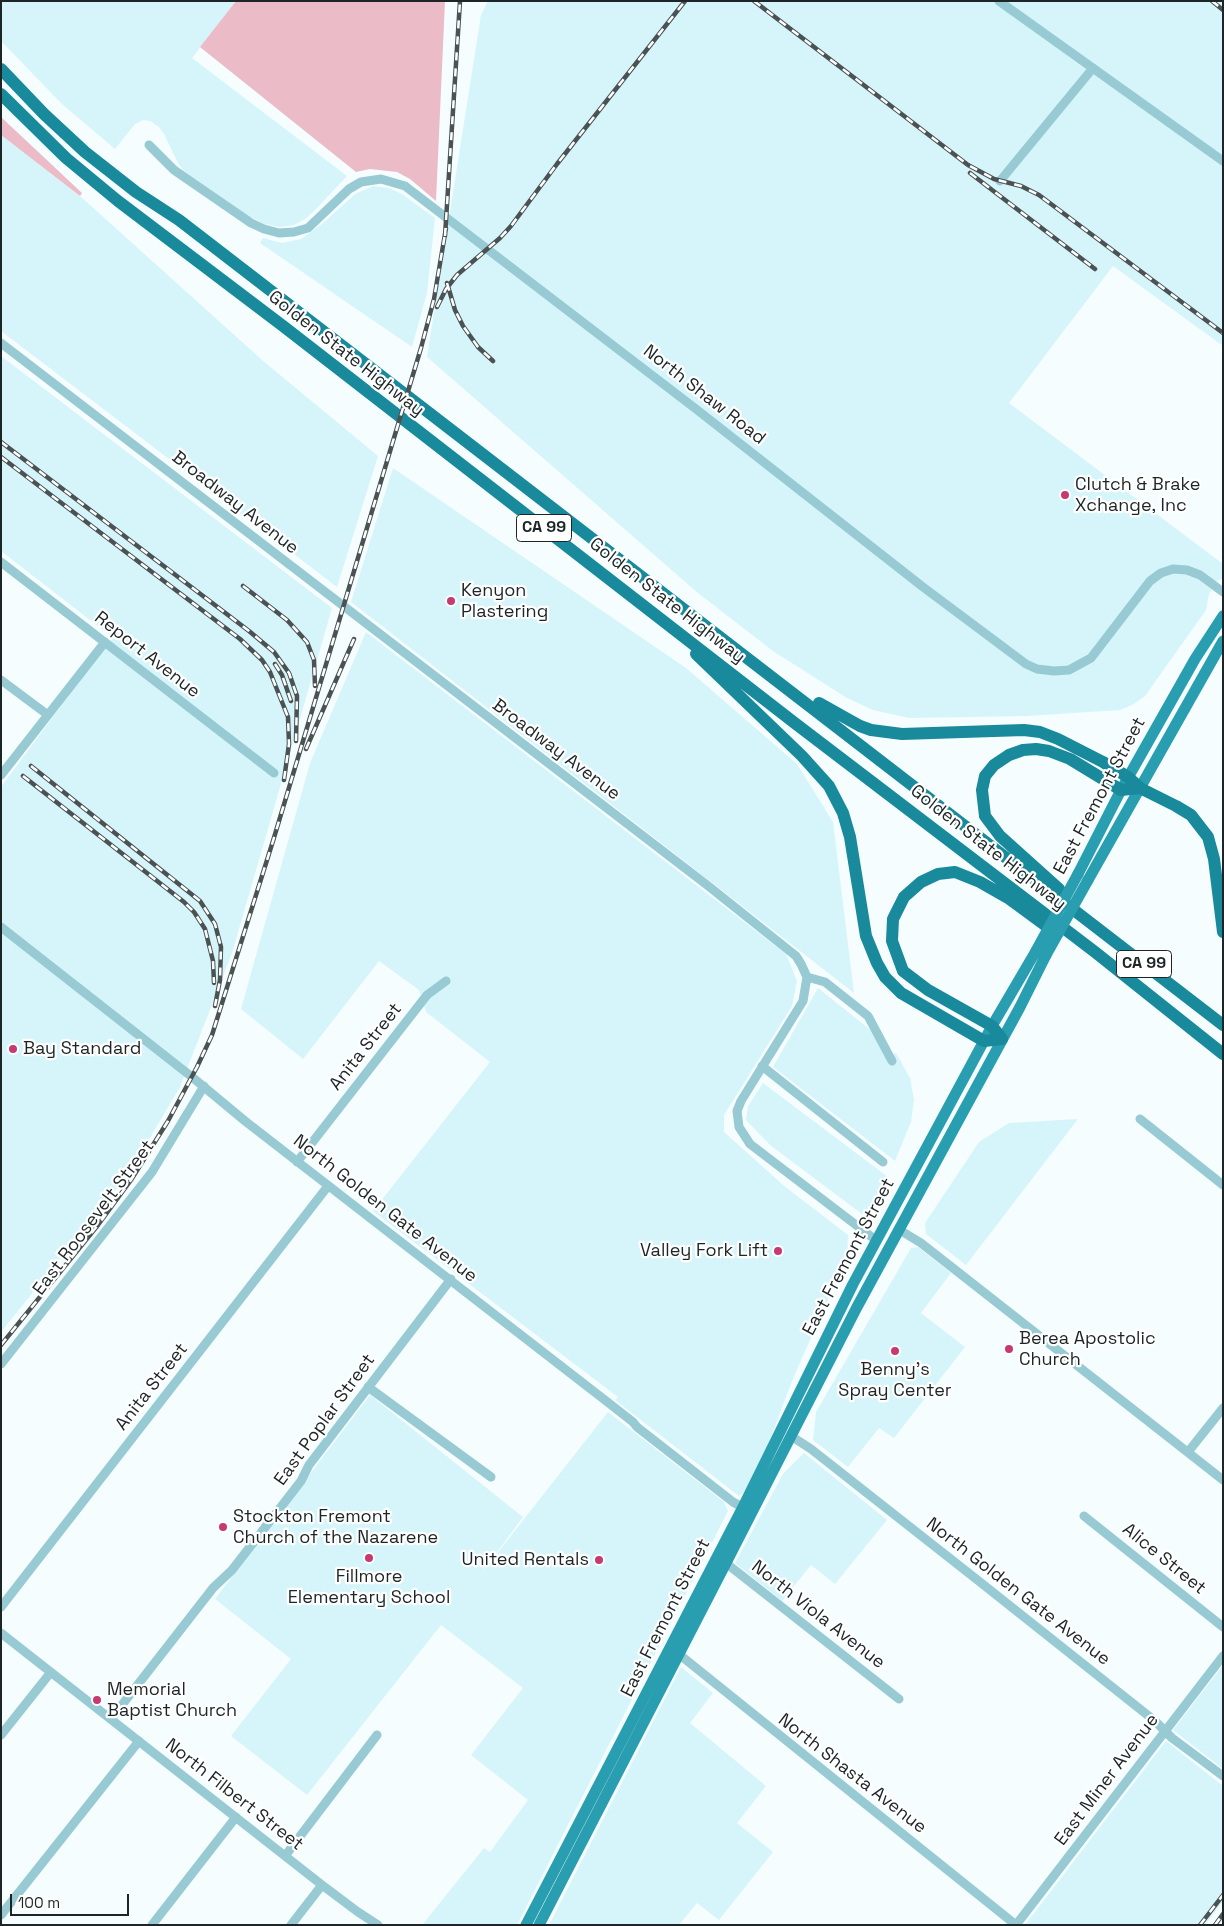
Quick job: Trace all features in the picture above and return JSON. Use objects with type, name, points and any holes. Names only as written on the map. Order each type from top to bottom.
[{"type":"highway","name":"Golden State Highway","points":[[1,70],[44,114],[136,192],[179,220],[1223,1024]]},
{"type":"highway","name":"Golden State Highway","points":[[1,94],[66,158],[118,201],[1095,952],[1223,1054]]},
{"type":"highway","points":[[657,615],[802,756],[829,786],[843,813],[850,837],[866,936],[877,963],[886,977],[901,993],[984,1041],[1002,1039]]},
{"type":"highway","points":[[733,648],[833,712],[871,730],[902,734],[1016,730],[1040,732],[1075,747],[1128,777],[1140,788],[1176,806],[1191,816],[1208,837],[1214,859],[1223,932]]},
{"type":"highway","points":[[1065,904],[1059,889],[1000,836],[984,816],[982,790],[985,776],[994,765],[1008,755],[1036,748],[1070,759],[1122,790],[1140,788]]},
{"type":"highway","points":[[1002,1039],[992,1026],[915,981],[903,971],[892,941],[893,919],[904,897],[921,882],[938,874],[955,872],[1008,898],[1070,943],[1095,952]]},
{"type":"main road","name":"East Fremont Street","points":[[1083,877],[1128,777],[1195,659],[1223,616]]},
{"type":"main road","name":"East Fremont Street","points":[[526,1925],[748,1510],[791,1436],[898,1229],[1002,1039],[1041,953],[1083,877],[1140,788],[1223,641]]},
{"type":"main road","name":"East Fremont Street","points":[[748,1510],[830,1328],[992,1026],[1041,953]]},
{"type":"main road","points":[[886,1222],[898,1229]]},
{"type":"main road","name":"East Fremont Street","points":[[539,1925],[674,1651]]},
{"type":"street","points":[[999,1],[1223,161]]},
{"type":"street","points":[[1000,181],[1092,68]]},
{"type":"street","name":"North Shaw Road","points":[[149,145],[167,164],[182,176],[251,223],[279,233],[294,232],[308,228],[349,188],[361,182],[381,179],[405,186],[924,587],[1026,664],[1038,669],[1054,672],[1069,670],[1091,658],[1150,581],[1161,573],[1172,569],[1187,570],[1200,575],[1223,592]]},
{"type":"street","name":"Broadway Avenue","points":[[1,343],[771,936],[796,956],[802,964],[807,977]]},
{"type":"street","name":"Report Avenue","points":[[1,562],[274,773]]},
{"type":"street","points":[[1,775],[105,642]]},
{"type":"street","points":[[1,680],[48,715]]},
{"type":"street","name":"North Golden Gate Avenue","points":[[1,927],[328,1186],[451,1279],[618,1410],[653,1440],[733,1502],[748,1510]]},
{"type":"street","points":[[877,1241],[750,1144],[742,1134],[737,1117],[738,1106],[803,1001],[807,977],[825,982],[868,1016],[892,1062]]},
{"type":"street","name":"Anita Street","points":[[298,1162],[427,995],[446,981]]},
{"type":"street","points":[[762,1066],[883,1162]]},
{"type":"street","name":"East Roosevelt Street","points":[[1,1364],[152,1172],[204,1086]]},
{"type":"street","points":[[1140,1119],[1223,1185]]},
{"type":"street","name":"Anita Street","points":[[1,1608],[328,1186]]},
{"type":"street","points":[[898,1229],[921,1243],[1223,1480]]},
{"type":"street","name":"East Poplar Street","points":[[111,1719],[213,1588],[232,1570],[301,1481],[309,1465],[451,1279]]},
{"type":"street","points":[[368,1387],[491,1477]]},
{"type":"street","points":[[1188,1452],[1223,1408]]},
{"type":"street","name":"North Golden Gate Avenue","points":[[791,1436],[811,1449],[988,1588],[1223,1776]]},
{"type":"street","name":"Alice Street","points":[[1084,1516],[1223,1627]]},
{"type":"street","name":"North Viola Avenue","points":[[722,1559],[830,1647],[899,1699]]},
{"type":"street","name":"North Filbert Street","points":[[1,1633],[322,1885],[378,1925]]},
{"type":"street","name":"North Shasta Avenue","points":[[674,1651],[1016,1925]]},
{"type":"street","name":"East Miner Avenue","points":[[1016,1925],[1223,1656]]},
{"type":"street","points":[[1,1735],[51,1672]]},
{"type":"street","points":[[285,1856],[377,1735]]},
{"type":"street","points":[[1,1915],[139,1741]]},
{"type":"street","points":[[152,1925],[236,1817]]},
{"type":"street","points":[[291,1925],[322,1885]]},
{"type":"shaded area","points":[[1,1],[236,1],[192,58],[347,176],[305,219],[294,225],[280,227],[265,224],[248,216],[184,171],[164,134],[159,127],[150,121],[143,120],[135,124],[115,149],[62,104],[1,41]]},
{"type":"shaded area","points":[[236,1],[445,1],[436,201],[410,179],[397,172],[370,169],[356,172],[200,47]]},
{"type":"shaded area","points":[[488,1],[1223,1],[1223,346],[1113,266],[1009,403],[1223,564],[1223,579],[1218,580],[1209,594],[1206,610],[1145,696],[1132,705],[1120,710],[1027,716],[909,718],[873,710],[847,698],[773,651],[698,593],[427,357],[481,15]]},
{"type":"shaded area","points":[[1,117],[82,193],[80,196],[1,135]]},
{"type":"shaded area","points":[[1,135],[80,196],[262,360],[378,456],[337,587],[1,331]]},
{"type":"shaded area","points":[[373,186],[389,188],[402,194],[435,218],[427,293],[412,347],[260,243],[263,238],[282,243],[301,239],[322,224],[355,194]]},
{"type":"shaded area","points":[[1,356],[332,608],[232,953],[180,1087],[129,1173],[1,1332],[1,787],[112,637],[1,551]]},
{"type":"shaded area","points":[[393,468],[686,668],[797,764],[833,822],[854,993],[351,602]]},
{"type":"shaded area","points":[[366,632],[786,954],[797,981],[792,1006],[724,1115],[724,1132],[783,1185],[848,1235],[847,1256],[792,1381],[762,1461],[749,1488],[739,1496],[615,1400],[618,1397],[373,1211],[490,1062],[426,1012],[419,990],[379,961],[303,1059],[241,1009],[310,763]]},
{"type":"shaded area","points":[[818,988],[873,1032],[886,1058],[896,1053],[910,1078],[914,1100],[911,1122],[895,1161],[773,1067]]},
{"type":"shaded area","points":[[763,1083],[888,1177],[873,1211],[862,1214],[770,1145],[746,1120],[748,1106]]},
{"type":"shaded area","points":[[1078,1119],[966,1265],[926,1234],[925,1223],[979,1142],[1009,1123]]},
{"type":"shaded area","points":[[918,1247],[951,1273],[921,1313],[965,1347],[894,1438],[879,1428],[848,1467],[813,1440],[816,1412],[911,1248]]},
{"type":"shaded area","points":[[370,1395],[523,1517],[477,1579],[608,1412],[724,1502],[728,1511],[517,1925],[422,1925],[484,1848],[490,1852],[528,1800],[471,1755],[523,1688],[441,1625],[307,1795],[231,1736],[291,1659],[215,1599]]},
{"type":"shaded area","points":[[804,1453],[887,1520],[835,1584],[811,1565],[782,1601],[735,1563],[783,1474]]},
{"type":"shaded area","points":[[1223,1665],[1223,1769],[1173,1730]]},
{"type":"shaded area","points":[[681,1667],[713,1693],[690,1723],[766,1786],[737,1823],[773,1852],[719,1920],[697,1903],[679,1925],[549,1925]]},
{"type":"shaded area","points":[[1166,1741],[1223,1786],[1223,1901],[1205,1925],[1025,1925]]},
{"type":"railway","points":[[445,236],[460,1]]},
{"type":"railway","points":[[437,307],[446,289],[457,275],[511,226],[557,164],[685,1]]},
{"type":"railway","points":[[754,1],[968,165],[994,179],[1021,186],[1039,195],[1223,333]]},
{"type":"railway","points":[[1212,1],[1223,10]]},
{"type":"railway","points":[[970,173],[1095,269]]},
{"type":"railway","points":[[1,1345],[98,1225],[131,1180],[168,1121],[212,1035],[273,841],[421,348],[434,299],[446,228]]},
{"type":"railway","points":[[447,283],[455,310],[463,326],[478,347],[493,361]]},
{"type":"railway","points":[[1,442],[274,652],[289,673],[297,696],[296,741]]},
{"type":"railway","points":[[1,457],[240,639],[262,660],[270,672],[288,717],[289,744],[284,780]]},
{"type":"railway","points":[[243,586],[287,620],[307,642],[314,660],[315,686]]},
{"type":"railway","points":[[306,749],[354,639]]},
{"type":"railway","points":[[275,664],[282,675],[291,701]]},
{"type":"railway","points":[[31,766],[200,901],[215,924],[221,947],[220,980],[215,1006]]},
{"type":"railway","points":[[23,776],[184,902],[194,912],[205,929],[213,961],[214,983]]},
{"type":"railway","points":[[1200,1925],[1223,1895]]},
{"type":"railway","points":[[1215,1925],[1223,1914]]},
{"type":"place","name":"Clutch & Brake Xchange, Inc","points":[[1065,495]]},
{"type":"place","name":"Kenyon Plastering","points":[[451,601]]},
{"type":"place","name":"Bay Standard","points":[[13,1049]]},
{"type":"place","name":"Valley Fork Lift","points":[[778,1251]]},
{"type":"place","name":"Berea Apostolic Church","points":[[1009,1349]]},
{"type":"place","name":"Benny's Spray Center","points":[[895,1351]]},
{"type":"place","name":"Stockton Fremont Church of the Nazarene","points":[[223,1527]]},
{"type":"place","name":"Fillmore Elementary School","points":[[369,1558]]},
{"type":"place","name":"United Rentals","points":[[599,1560]]},
{"type":"place","name":"Memorial Baptist Church","points":[[97,1700]]}]
